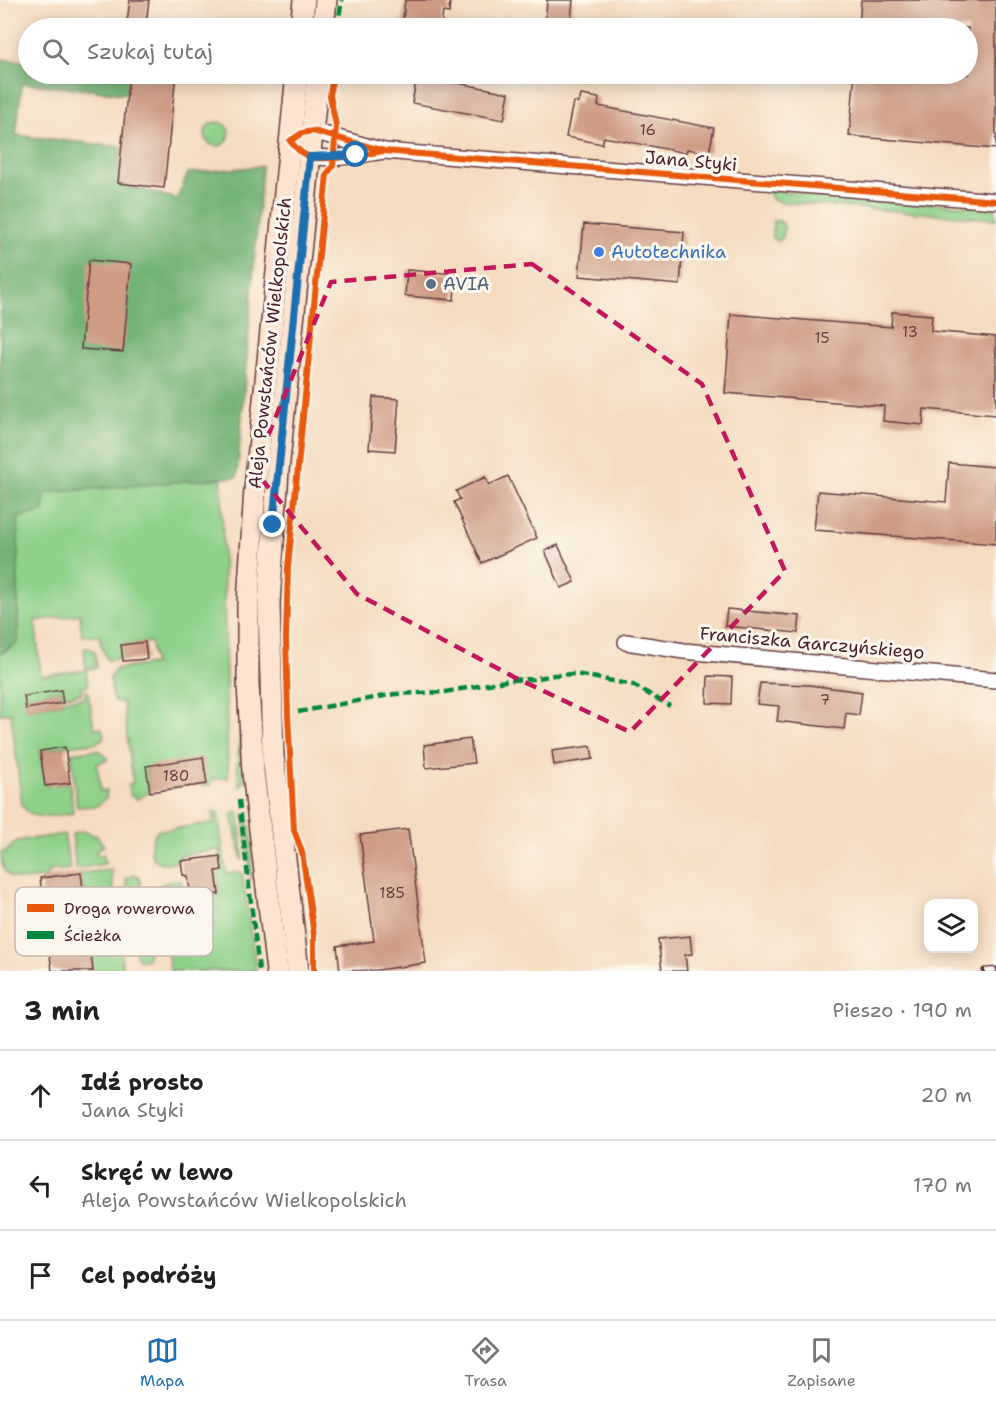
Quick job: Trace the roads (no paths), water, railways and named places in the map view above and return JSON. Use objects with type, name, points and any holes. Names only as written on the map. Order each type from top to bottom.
[{"type":"main road","points":[[302,18],[304,0]]},
{"type":"main road","points":[[324,18],[326,0]]},
{"type":"main road","name":"Aleja Powstańców Wielkopolskich","points":[[276,971],[253,772],[248,634],[255,489],[296,84]]},
{"type":"main road","name":"Aleja Powstańców Wielkopolskich","points":[[298,971],[275,784],[269,614],[278,471],[317,84]]},
{"type":"street","points":[[310,157],[298,150],[290,141],[302,133],[313,131]]},
{"type":"street","name":"Jana Styki","points":[[313,131],[384,151],[996,201]]},
{"type":"street","name":"Jana Styki","points":[[310,157],[334,157],[384,151]]},
{"type":"street","name":"Franciszka Garczyńskiego","points":[[626,642],[684,651],[996,680]]},
{"type":"railway","points":[[985,971],[996,970]]},
{"type":"place","name":"Autotechnika","points":[[599,252]]},
{"type":"place","name":"AVIA","points":[[431,284]]}]
